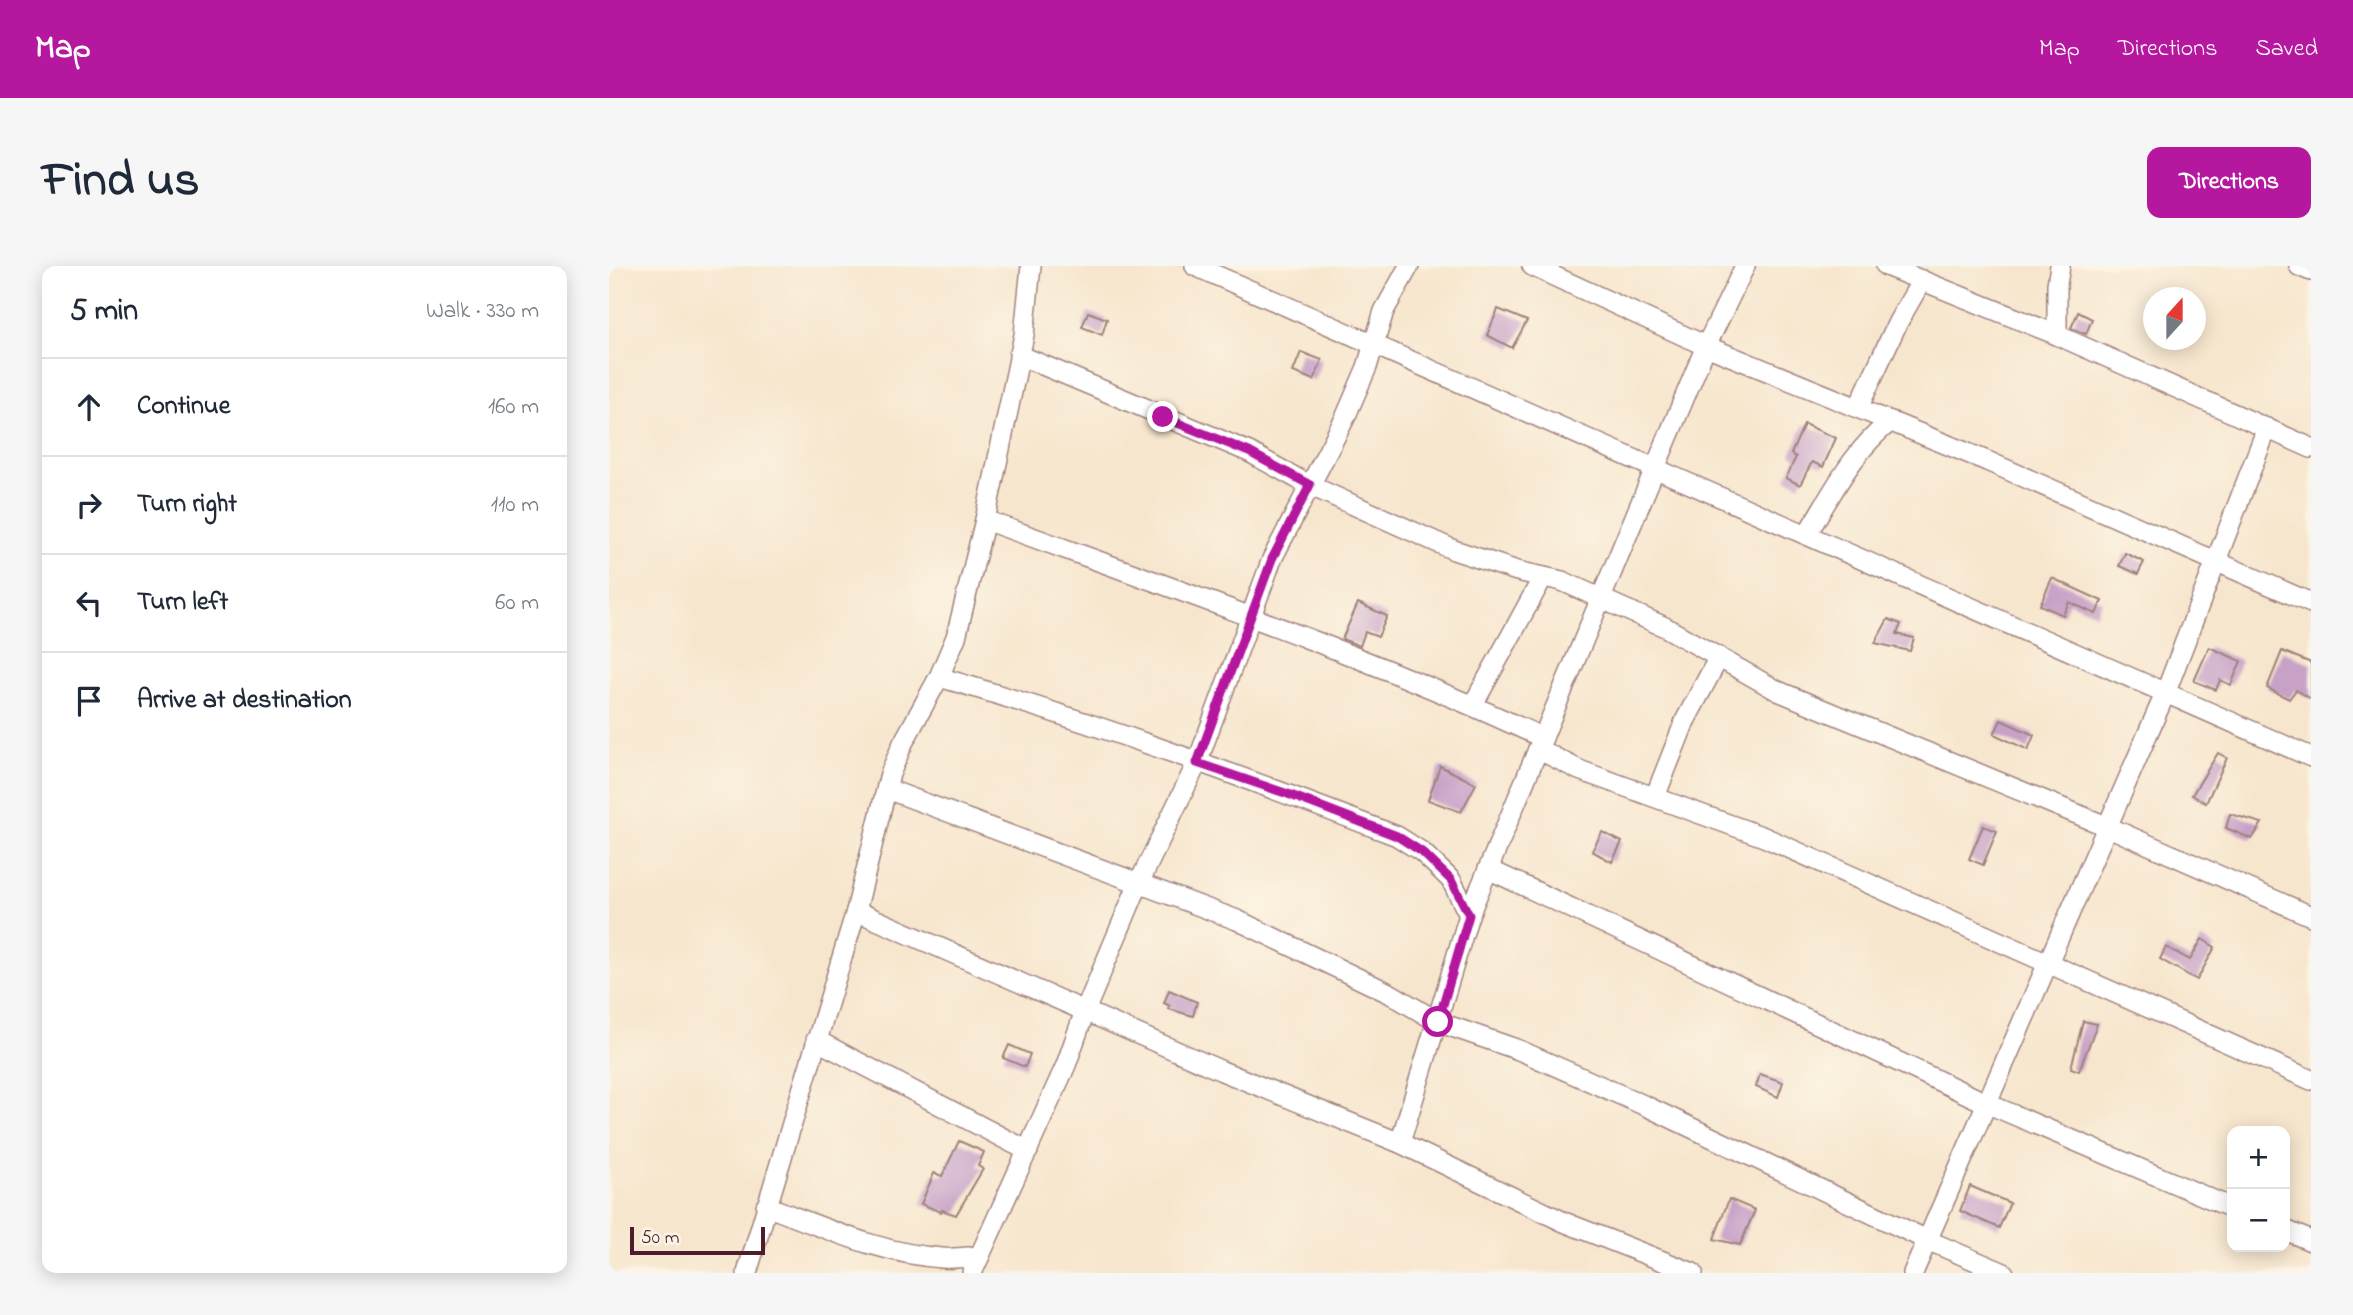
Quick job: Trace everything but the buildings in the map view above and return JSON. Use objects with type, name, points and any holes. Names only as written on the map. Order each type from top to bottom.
[{"type":"street","points":[[747,1273],[856,911],[890,774],[956,637],[985,520],[1024,335],[1031,266]]},
{"type":"street","points":[[1195,266],[1232,274],[1373,345],[2311,757]]},
{"type":"street","points":[[766,1206],[866,1243],[910,1254],[976,1264],[1066,1065],[1085,1011],[1139,885],[1197,763],[1272,559],[1345,418],[1367,367],[1384,311],[1409,266]]},
{"type":"street","points":[[1532,266],[1706,346],[1987,461],[2311,603]]},
{"type":"street","points":[[1400,1143],[1469,915],[1706,346],[1745,266]]},
{"type":"street","points":[[1886,266],[2057,335],[2311,448]]},
{"type":"street","points":[[2057,335],[2057,284],[2060,266]]},
{"type":"street","points":[[2299,266],[2311,271]]},
{"type":"street","points":[[1858,408],[1898,322],[1922,280]]},
{"type":"street","points":[[1019,355],[1249,452],[1310,485],[1454,550],[1517,572],[1562,581],[1665,627],[1778,691],[2106,826],[2311,916]]},
{"type":"street","points":[[1807,534],[1855,457],[1874,435],[1891,421]]},
{"type":"street","points":[[1913,1273],[2165,694],[2267,428]]},
{"type":"street","points":[[985,520],[1251,617],[1473,705],[1579,770],[1764,837],[2311,1080]]},
{"type":"street","points":[[1473,705],[1543,577]]},
{"type":"street","points":[[1655,797],[1685,721],[1719,657]]},
{"type":"street","points":[[939,677],[1121,733],[1397,836],[1422,852],[1451,880],[1469,915]]},
{"type":"street","points":[[887,789],[1237,920],[1391,994],[1438,1022],[1519,1051],[1649,1107],[1927,1240],[2004,1273]]},
{"type":"street","points":[[1488,869],[1986,1103],[2227,1206]]},
{"type":"street","points":[[856,911],[1222,1071],[1400,1143],[1564,1222],[1693,1273]]},
{"type":"street","points":[[815,1040],[1028,1151]]},
{"type":"street","points":[[2290,1232],[2311,1241]]},
{"type":"route","points":[[1163,417],[1249,452],[1310,485],[1272,559],[1197,763],[1397,836],[1422,852],[1451,880],[1469,915],[1438,1022]]}]
